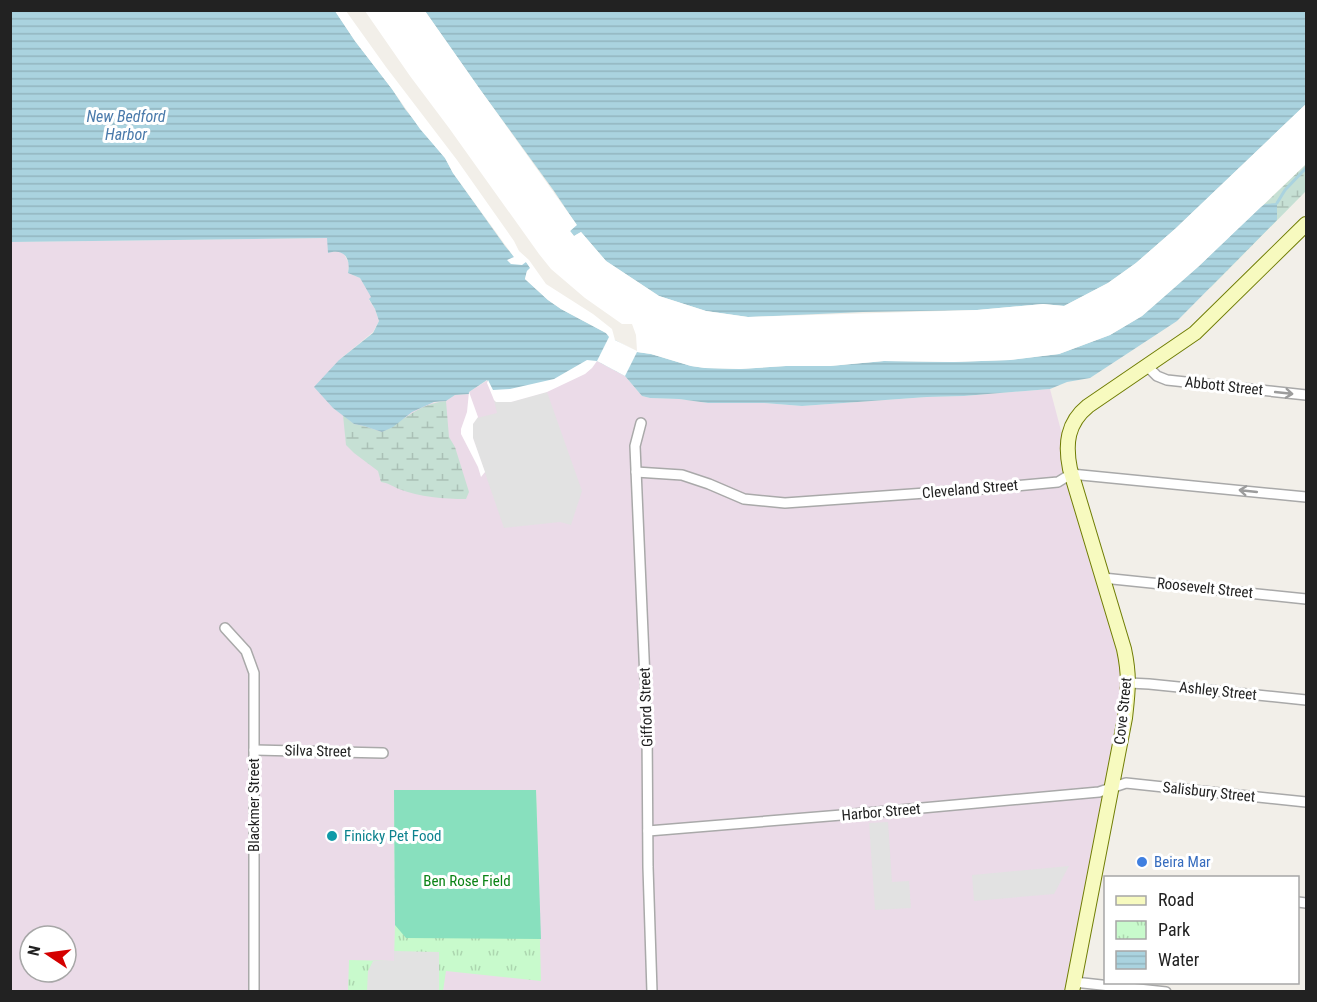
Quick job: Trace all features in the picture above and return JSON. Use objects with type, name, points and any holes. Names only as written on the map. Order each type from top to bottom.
[{"type":"main road","name":"Cove Street","points":[[1073,987],[1100,882],[1112,787],[1129,683],[1124,650],[1071,474],[1068,453],[1069,433],[1075,420],[1088,406],[1195,333],[1306,224]]},
{"type":"street","name":"Abbott Street","points":[[1147,366],[1157,376],[1167,380],[1306,395]]},
{"type":"street","name":"Gifford Street","points":[[641,423],[635,446],[647,727],[652,992]]},
{"type":"street","name":"Cleveland Street","points":[[636,472],[682,475],[744,499],[785,503],[1058,482],[1071,474],[1306,497]]},
{"type":"street","name":"Roosevelt Street","points":[[1103,578],[1306,599]]},
{"type":"street","name":"Blackmer Street","points":[[225,628],[246,651],[254,673],[254,992]]},
{"type":"street","name":"Ashley Street","points":[[1129,683],[1306,700]]},
{"type":"street","name":"Silva Street","points":[[254,750],[382,753]]},
{"type":"street","name":"Salisbury Street","points":[[1112,787],[1126,783],[1306,802]]},
{"type":"street","name":"Harbor Street","points":[[648,831],[1099,792],[1112,787]]},
{"type":"street","points":[[1073,987],[1166,992]]},
{"type":"shaded area","points":[[328,238],[333,252],[338,251],[344,254],[349,263],[348,273],[360,278],[372,297],[369,300],[379,321],[373,332],[339,360],[333,408],[343,415],[446,401],[455,395],[468,394],[488,380],[597,361],[625,376],[642,396],[708,403],[802,406],[1050,389],[1127,667],[1072,991],[11,991],[10,242]]},
{"type":"shaded area","points":[[547,392],[582,491],[571,525],[560,522],[504,528],[473,438],[473,424],[477,418],[497,413],[494,400],[511,402]]},
{"type":"shaded area","points":[[888,822],[892,882],[909,881],[911,908],[875,910],[869,823]]},
{"type":"shaded area","points":[[1069,866],[1054,894],[974,901],[972,875]]},
{"type":"shaded area","points":[[394,951],[439,952],[439,991],[367,991],[368,971],[373,961],[394,961]]},
{"type":"green space","points":[[1306,164],[1306,191],[1210,288],[1226,241]]},
{"type":"green space","points":[[446,401],[449,437],[455,447],[469,492],[466,499],[423,496],[381,482],[378,471],[346,445],[343,415],[354,424],[382,432],[427,405]]},
{"type":"green space","name":"Ben Rose Field","points":[[394,790],[536,790],[541,981],[446,971],[443,991],[348,992],[349,960],[394,961]]},
{"type":"green space","name":"Ben Rose Field","points":[[394,790],[536,790],[541,939],[406,938],[395,925]]},
{"type":"water","name":"New Bedford Harbor","points":[[10,11],[335,11],[405,109],[445,158],[453,173],[515,258],[508,260],[526,262],[531,268],[527,271],[525,279],[561,309],[637,352],[691,366],[740,369],[830,366],[884,361],[1010,360],[1059,354],[1110,335],[1142,316],[1265,204],[1277,203],[1277,220],[1177,321],[1090,378],[1067,382],[1050,389],[802,406],[708,403],[642,396],[625,376],[597,361],[579,373],[496,398],[487,380],[469,394],[455,395],[446,401],[434,402],[412,412],[393,427],[382,432],[354,424],[333,408],[314,387],[339,360],[373,333],[379,321],[369,299],[371,297],[360,278],[348,273],[349,268],[345,256],[338,252],[328,253],[327,238],[11,242]]},
{"type":"water","points":[[425,11],[1306,11],[1306,104],[1175,229],[1136,263],[1108,283],[1064,306],[1043,304],[977,310],[748,317],[706,311],[659,296],[606,261],[581,232],[574,236],[570,231],[576,224]]},
{"type":"pier","points":[[335,11],[346,11],[457,160],[519,251],[529,260],[546,284],[612,329],[615,340],[637,351],[636,335],[632,324],[622,324],[585,298],[551,269],[539,254],[365,11],[425,11],[577,225],[570,231],[574,236],[581,232],[606,261],[659,296],[706,311],[748,317],[977,310],[1043,304],[1064,306],[1108,283],[1136,263],[1175,229],[1306,104],[1306,164],[1199,266],[1142,316],[1110,335],[1059,354],[1010,360],[884,361],[830,366],[740,369],[691,366],[637,352],[625,376],[597,361],[609,337],[606,333],[548,300],[525,279],[530,268],[526,262],[522,265],[511,264],[507,260],[514,257],[453,173],[445,158],[420,129]]},
{"type":"pier","points":[[587,360],[597,361],[585,374],[547,392],[511,402],[496,402],[487,383],[488,380],[493,390],[510,389],[554,379]]},
{"type":"pier","points":[[469,392],[478,417],[473,424],[473,438],[485,472],[481,477],[461,434]]},
{"type":"waterway","points":[[1277,203],[1285,190],[1306,168]]},
{"type":"place","name":"Finicky Pet Food","points":[[332,836]]},
{"type":"place","name":"Beira Mar","points":[[1142,862]]}]
